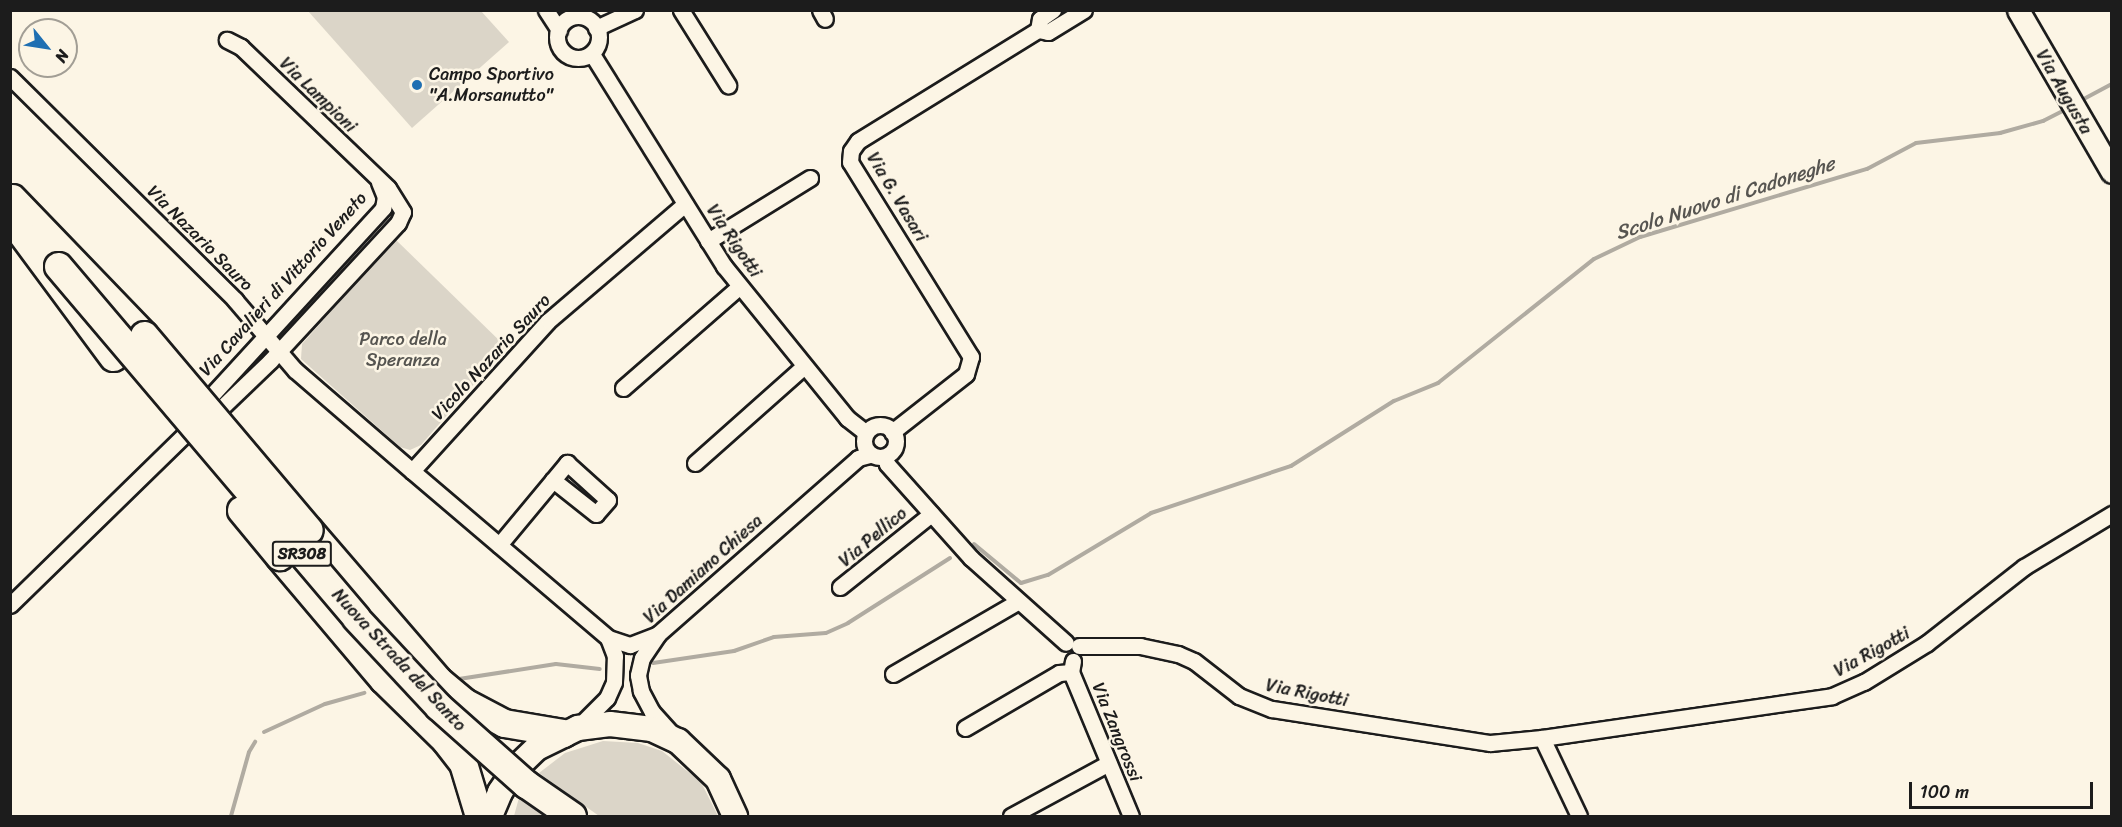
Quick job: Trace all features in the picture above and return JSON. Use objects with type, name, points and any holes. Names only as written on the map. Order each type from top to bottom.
[{"type":"highway","name":"Nuova Strada del Santo","points":[[11,208],[356,618],[431,698],[526,784],[572,816]]},
{"type":"highway","points":[[11,208],[144,335],[438,680],[464,702],[504,723],[570,730]]},
{"type":"highway","points":[[11,208],[113,357],[383,679],[445,740],[463,763],[479,816]]},
{"type":"main road","points":[[490,816],[516,768],[537,748],[570,730],[630,725],[652,729],[678,741],[718,779],[735,816]]},
{"type":"street","points":[[546,10],[559,30]]},
{"type":"street","points":[[596,28],[635,10]]},
{"type":"street","points":[[681,10],[728,85]]},
{"type":"street","name":"Via G. Vasari","points":[[1038,30],[1040,19],[1053,10]]},
{"type":"street","name":"Via G. Vasari","points":[[892,432],[966,374],[971,357],[850,162],[851,151],[858,141],[1038,30],[1048,32],[1084,10]]},
{"type":"street","name":"Via Augusta","points":[[2018,10],[2112,172]]},
{"type":"street","points":[[567,14],[588,19],[596,28],[599,38],[592,54],[580,58],[568,56],[560,48],[559,30],[567,14]]},
{"type":"street","name":"Via Lampioni","points":[[227,40],[241,47],[380,182]]},
{"type":"street","name":"Via Rigotti","points":[[592,54],[708,241],[740,286],[803,367],[847,418],[866,433]]},
{"type":"street","name":"Via Nazario Sauro","points":[[10,77],[267,334],[296,370],[608,638]]},
{"type":"street","points":[[708,241],[810,178]]},
{"type":"street","name":"Via Cavalieri di Vittorio Veneto","points":[[186,433],[204,400],[382,208],[385,197],[380,182]]},
{"type":"street","name":"Via Cavalieri di Vittorio Veneto","points":[[10,604],[186,433],[216,413],[280,351],[398,223],[402,212],[397,198],[380,182]]},
{"type":"street","name":"Vicolo Nazario Sauro","points":[[412,471],[548,321],[685,204]]},
{"type":"street","points":[[623,388],[740,286]]},
{"type":"street","points":[[695,463],[803,367]]},
{"type":"street","points":[[878,456],[895,446],[892,432],[877,426],[866,433],[864,442],[1017,602],[1072,644],[1080,654],[1072,666],[965,728]]},
{"type":"street","name":"Via Damiano Chiesa","points":[[678,741],[652,712],[641,691],[638,675],[642,658],[658,634],[858,458],[878,456]]},
{"type":"street","points":[[499,544],[553,480]]},
{"type":"street","name":"Via Pellico","points":[[840,587],[931,514]]},
{"type":"street","name":"Via Rigotti","points":[[1072,644],[1140,646],[1178,654],[1194,660],[1239,696],[1272,708],[1490,743],[1542,738],[1832,696],[1927,643],[2024,567],[2112,514]]},
{"type":"street","points":[[893,674],[1017,602]]},
{"type":"street","points":[[608,638],[630,645],[658,634]]},
{"type":"street","points":[[570,730],[607,698],[614,682],[615,656],[608,638]]},
{"type":"street","name":"Via Zangrossi","points":[[1072,666],[1131,816]]},
{"type":"street","points":[[1542,738],[1579,816]]},
{"type":"street","points":[[1011,816],[1109,763]]},
{"type":"green space","name":"Campo Sportivo \"A.Morsanutto\"","points":[[308,11],[481,11],[509,42],[412,128]]},
{"type":"green space","name":"Parco della Speranza","points":[[395,239],[506,347],[421,445],[410,450],[400,447],[301,359],[302,344]]},
{"type":"green space","points":[[603,741],[638,743],[662,751],[701,782],[718,816],[599,816],[539,773],[565,753]]},
{"type":"green space","points":[[520,794],[550,816],[514,816]]},
{"type":"waterway","name":"Scolo Nuovo di Cadoneghe","points":[[2031,10],[2044,34]]},
{"type":"waterway","points":[[2080,101],[2112,84]]},
{"type":"waterway","name":"Scolo Nuovo di Cadoneghe","points":[[974,544],[1021,583],[1048,575],[1151,513],[1291,466],[1394,401],[1438,383],[1594,259],[1640,237],[1867,169],[1916,143],[2000,133],[2043,121],[2067,109]]},
{"type":"waterway","name":"Scolo Nuovo di Cadoneghe","points":[[653,663],[734,651],[774,637],[826,633],[848,623],[950,558]]},
{"type":"waterway","name":"Scolo Nuovo di Cadoneghe","points":[[459,679],[556,664],[600,669]]},
{"type":"waterway","name":"Scolo Nuovo di Cadoneghe","points":[[264,732],[325,704],[364,693]]},
{"type":"waterway","name":"Scolo Nuovo di Cadoneghe","points":[[231,816],[249,752],[255,742]]},
{"type":"place","name":"Campo Sportivo \"A.Morsanutto\"","points":[[417,85]]}]
